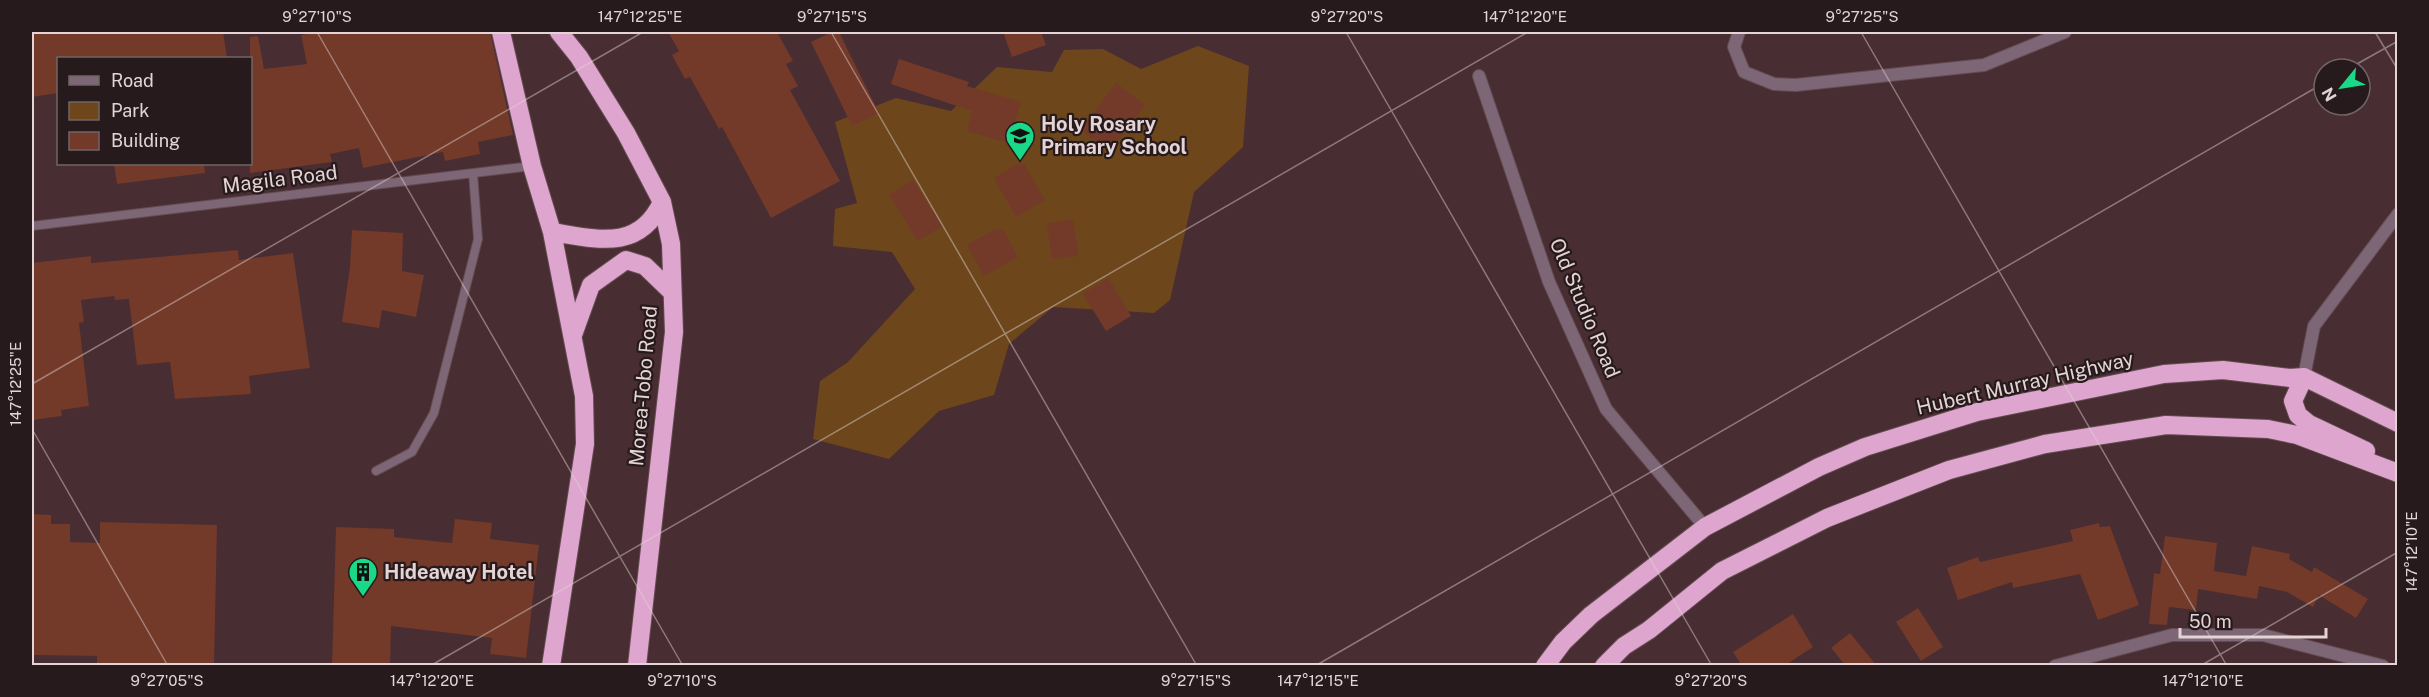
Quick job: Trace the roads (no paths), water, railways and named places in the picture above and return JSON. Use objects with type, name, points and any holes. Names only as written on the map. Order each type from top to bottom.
[{"type":"highway","points":[[501,32],[508,54],[532,166],[552,232],[584,396],[585,444],[551,666]]},
{"type":"highway","points":[[508,54],[513,32]]},
{"type":"highway","name":"Morea-Tobo Road","points":[[559,32],[579,57],[626,133],[662,202],[671,244],[674,332],[637,666]]},
{"type":"highway","points":[[552,232],[608,240],[624,237],[644,228],[656,214],[662,202]]},
{"type":"highway","points":[[573,337],[591,285],[626,260],[645,266],[672,292]]},
{"type":"highway","name":"Hubert Murray Highway","points":[[1545,666],[1563,642],[1591,615],[1705,526],[1819,467],[1865,447],[1977,412],[2164,374],[2223,370],[2290,378],[2304,377],[2397,423]]},
{"type":"highway","points":[[2304,377],[2293,401],[2298,415],[2309,424],[2397,467]]},
{"type":"highway","points":[[1604,666],[1624,646],[1649,630],[1722,571],[1806,528],[1949,470],[2045,444],[2166,426],[2268,429],[2296,435],[2397,472]]},
{"type":"street","points":[[1739,32],[1734,47],[1743,72],[1774,84],[1796,85],[1984,65],[2065,32]]},
{"type":"street","name":"Old Studio Road","points":[[1479,76],[1549,282],[1606,409],[1705,526]]},
{"type":"street","points":[[2304,377],[2314,326],[2397,214]]},
{"type":"street","points":[[2057,665],[2172,635],[2263,635],[2383,666]]},
{"type":"lane","name":"Magila Road","points":[[32,226],[532,166]]},
{"type":"lane","points":[[376,471],[412,452],[434,413],[478,239],[473,173]]},
{"type":"place","name":"Holy Rosary Primary School","points":[[1020,162]]},
{"type":"place","name":"Hideaway Hotel","points":[[363,598]]}]
